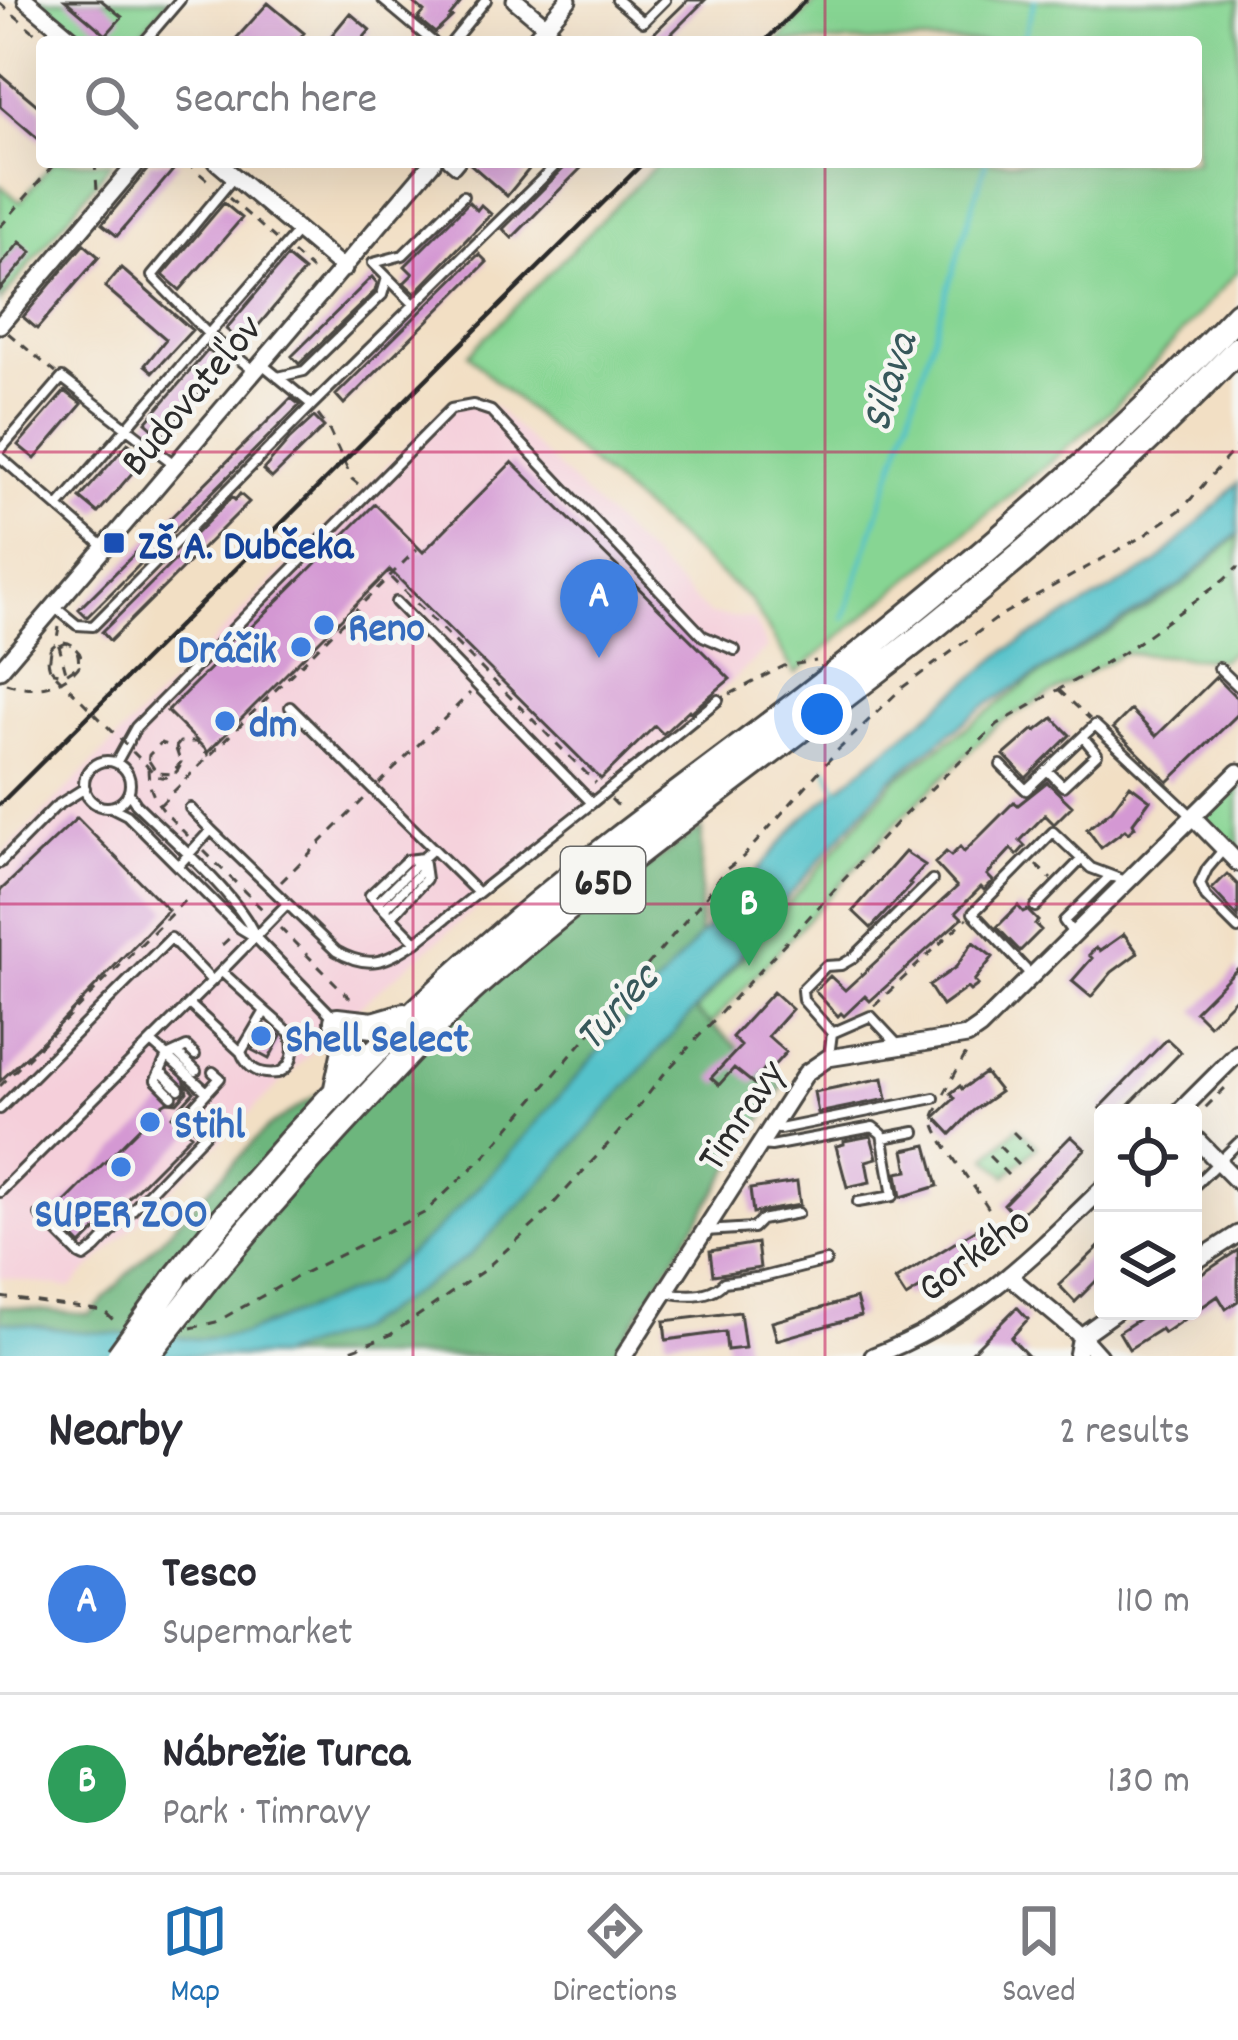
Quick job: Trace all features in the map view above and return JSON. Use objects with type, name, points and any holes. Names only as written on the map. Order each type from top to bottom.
[{"type":"main road","name":"65D","points":[[146,1356],[296,1173],[348,1100],[364,1055],[604,849],[852,660],[1017,524],[1102,450],[1238,314]]},
{"type":"main road","name":"65D","points":[[118,1356],[251,1186],[348,1100],[404,1058],[477,985],[615,870],[936,625],[1036,542],[1122,465],[1238,349]]},
{"type":"main road","points":[[348,1100],[345,1050],[337,1021],[379,1025],[394,1017],[412,1016]]},
{"type":"street","points":[[26,0],[69,36]]},
{"type":"street","points":[[515,0],[546,26]]},
{"type":"street","points":[[537,36],[568,0]]},
{"type":"street","points":[[0,326],[134,168]]},
{"type":"street","points":[[224,168],[344,269]]},
{"type":"street","name":"Budovateľov","points":[[2,676],[59,611],[105,547],[427,168]]},
{"type":"street","points":[[968,1036],[1238,772]]},
{"type":"street","points":[[1193,817],[1238,862]]},
{"type":"street","name":"Timravy","points":[[624,1356],[806,1073],[829,1058],[968,1036]]},
{"type":"street","points":[[1187,1104],[1238,1053]]},
{"type":"street","points":[[1202,1145],[1238,1182]]},
{"type":"street","name":"Gorkého","points":[[872,1356],[909,1349],[1010,1277],[1094,1196]]},
{"type":"street","points":[[1202,1257],[1238,1234]]},
{"type":"street","points":[[1010,1277],[1099,1356]]},
{"type":"street","points":[[1077,1356],[1081,1336],[1103,1320]]},
{"type":"lane","points":[[149,36],[180,0]]},
{"type":"lane","points":[[383,0],[426,36]]},
{"type":"lane","points":[[457,36],[486,0]]},
{"type":"lane","points":[[617,0],[643,22],[665,0]]},
{"type":"lane","points":[[628,10],[636,0]]},
{"type":"lane","points":[[546,26],[558,36]]},
{"type":"lane","points":[[59,611],[77,625],[93,626],[553,168]]},
{"type":"lane","points":[[234,177],[152,277],[209,335],[278,377],[312,405]]},
{"type":"lane","points":[[373,263],[403,255],[463,196]]},
{"type":"lane","points":[[58,507],[298,231]]},
{"type":"lane","points":[[358,251],[414,304]]},
{"type":"lane","points":[[278,377],[304,371],[382,296],[387,277]]},
{"type":"lane","points":[[105,547],[0,454],[62,378],[175,465]]},
{"type":"lane","points":[[116,763],[136,727],[368,493],[452,409],[473,405],[491,411],[704,636],[735,650]]},
{"type":"lane","points":[[396,602],[592,803]]},
{"type":"lane","points":[[1220,668],[1238,686]]},
{"type":"lane","points":[[190,808],[336,951],[356,961],[375,962],[394,957],[416,941],[718,700]]},
{"type":"lane","points":[[290,707],[478,893]]},
{"type":"lane","points":[[1001,765],[1026,790],[1095,724],[1193,817]]},
{"type":"lane","points":[[1047,770],[1064,786],[1097,754],[1083,737]]},
{"type":"lane","points":[[255,937],[248,920],[136,804],[129,793],[129,775],[116,763],[93,766],[85,788],[94,803],[127,815],[240,928],[255,937],[364,1055],[404,1058]]},
{"type":"lane","points":[[0,863],[55,807],[85,788]]},
{"type":"lane","points":[[111,807],[129,793]]},
{"type":"lane","points":[[178,866],[211,830]]},
{"type":"lane","points":[[1032,976],[973,913],[1027,856],[1053,832],[1090,868],[1127,882]]},
{"type":"lane","points":[[385,909],[420,873],[424,858],[433,849]]},
{"type":"lane","points":[[1224,849],[1200,884],[1206,897],[1238,928]]},
{"type":"lane","points":[[416,941],[370,895],[407,860],[424,858]]},
{"type":"lane","points":[[1035,907],[1082,860]]},
{"type":"lane","points":[[1074,935],[1064,921],[1109,877]]},
{"type":"lane","points":[[829,1058],[832,1033],[803,1000],[802,991],[826,966],[853,958],[932,880]]},
{"type":"lane","points":[[0,1192],[287,904]]},
{"type":"lane","points":[[0,1109],[172,938],[212,981]]},
{"type":"lane","points":[[189,1004],[259,1072],[278,1073],[290,1063],[290,1033],[222,972]]},
{"type":"lane","points":[[242,1052],[265,1011]]},
{"type":"lane","points":[[832,1033],[871,1016],[900,1047]]},
{"type":"lane","points":[[151,1042],[196,1071]]},
{"type":"lane","points":[[176,1092],[155,1080],[171,1054],[187,1047],[196,1055]]},
{"type":"lane","points":[[40,1215],[84,1257],[206,1134],[188,1105],[210,1082],[171,1054]]},
{"type":"lane","points":[[770,1127],[780,1129],[934,1098]]},
{"type":"lane","points":[[759,1144],[771,1146],[873,1127],[879,1130],[893,1196],[858,1202]]},
{"type":"lane","points":[[883,1138],[915,1132]]},
{"type":"lane","points":[[1202,1178],[1238,1143]]},
{"type":"lane","points":[[704,1231],[753,1228],[761,1220],[798,1214]]},
{"type":"lane","points":[[664,1292],[716,1291],[724,1282],[826,1261]]},
{"type":"path","points":[[0,3],[39,36]]},
{"type":"path","points":[[0,227],[51,168]]},
{"type":"path","points":[[96,168],[100,208]]},
{"type":"path","points":[[194,168],[312,270]]},
{"type":"path","points":[[1,210],[10,215]]},
{"type":"path","points":[[0,326],[62,378]]},
{"type":"path","points":[[312,405],[352,479],[368,493]]},
{"type":"path","points":[[338,1256],[424,1213],[486,1155],[724,872],[903,687],[1003,614],[1183,508],[1238,445]]},
{"type":"path","points":[[159,806],[417,549]]},
{"type":"path","points":[[335,1356],[390,1335],[483,1271],[536,1223],[664,1074],[897,822],[998,724],[1123,653],[1238,567]]},
{"type":"path","points":[[389,577],[605,791]]},
{"type":"path","points":[[59,611],[58,638],[70,676]]},
{"type":"path","points":[[2,676],[19,687],[46,686],[70,676],[79,667],[80,662],[80,657],[79,652],[75,648],[60,644],[48,655],[49,666],[54,672],[66,674],[78,666],[80,655],[78,650],[75,646],[65,642],[55,644],[50,648],[47,659],[50,670],[157,776],[172,776],[179,769],[181,764],[181,758],[176,749],[166,745],[152,752],[149,765],[157,773],[167,776],[180,766],[181,761],[181,756],[176,747],[161,743],[148,754],[148,781],[159,806],[367,1015]]},
{"type":"path","points":[[718,700],[784,666],[816,661]]},
{"type":"path","points":[[1059,690],[1095,724]]},
{"type":"path","points":[[176,747],[180,742],[196,742],[209,756]]},
{"type":"path","points":[[1027,856],[1057,885]]},
{"type":"path","points":[[0,1086],[190,895]]},
{"type":"path","points":[[871,1016],[876,1002],[973,913]]},
{"type":"path","points":[[968,1036],[968,1048],[934,1117],[936,1130],[988,1209]]},
{"type":"path","points":[[1202,1111],[1238,1075]]},
{"type":"path","points":[[1013,1132],[1032,1151]]},
{"type":"path","points":[[999,1146],[1018,1165]]},
{"type":"path","points":[[989,1156],[1008,1175]]},
{"type":"shaded area","points":[[472,397],[495,407],[710,615],[754,619],[767,648],[603,802],[354,1011],[70,1288],[0,1277],[0,857],[449,403]]},
{"type":"green space","points":[[40,0],[169,0],[138,36],[84,36]]},
{"type":"green space","points":[[818,0],[1238,0],[1238,271],[1111,411],[795,674],[751,601],[469,354],[653,168],[1202,168],[1202,36],[783,36]]},
{"type":"green space","points":[[48,168],[107,168],[0,302],[0,185],[20,202]]},
{"type":"green space","points":[[1238,536],[1238,648],[1220,660],[1123,653],[998,724],[897,822],[711,1024],[783,1086],[612,1356],[275,1356],[669,1043],[895,780],[1030,681],[1182,586]]},
{"type":"green space","points":[[1238,772],[1238,863],[1193,817]]},
{"type":"green space","points":[[702,828],[697,1013],[783,1086],[612,1356],[0,1356],[0,1306],[89,1315],[267,1128],[397,1045]]},
{"type":"green space","points":[[1018,1127],[1037,1146],[1006,1176],[987,1157]]},
{"type":"water","points":[[1238,483],[1238,533],[1181,584],[982,708],[890,780],[720,981],[538,1186],[468,1257],[356,1330],[277,1356],[0,1356],[0,1321],[202,1339],[243,1334],[373,1283],[436,1231],[500,1164],[805,816],[1007,650],[1157,563]]},
{"type":"building","points":[[65,0],[101,0],[122,17],[106,35]]},
{"type":"building","points":[[410,0],[463,0],[435,33],[418,19],[424,12]]},
{"type":"building","points":[[688,0],[705,0],[669,36],[651,36]]},
{"type":"building","points":[[268,3],[304,33],[301,36],[238,36]]},
{"type":"building","points":[[350,13],[370,30],[365,36],[331,36]]},
{"type":"building","points":[[0,74],[36,104],[36,137],[0,106]]},
{"type":"building","points":[[175,168],[117,236],[102,224],[147,170]]},
{"type":"building","points":[[475,168],[530,168],[507,196]]},
{"type":"building","points":[[564,168],[581,168],[512,238],[503,229]]},
{"type":"building","points":[[469,202],[491,214],[415,293],[404,283],[413,274],[405,266]]},
{"type":"building","points":[[224,203],[242,218],[180,290],[163,275]]},
{"type":"building","points":[[20,242],[32,252],[0,290],[0,266]]},
{"type":"building","points":[[84,244],[99,257],[37,329],[23,317]]},
{"type":"building","points":[[479,254],[487,262],[344,404],[336,395]]},
{"type":"building","points":[[287,257],[304,271],[243,344],[226,329]]},
{"type":"building","points":[[121,268],[192,330],[153,372],[145,365],[166,339],[105,287]]},
{"type":"building","points":[[372,277],[377,283],[375,291],[299,364],[292,356]]},
{"type":"building","points":[[208,350],[225,364],[163,437],[146,422]]},
{"type":"building","points":[[65,391],[82,404],[35,459],[18,445]]},
{"type":"building","points":[[291,398],[300,405],[87,617],[79,609]]},
{"type":"building","points":[[314,417],[324,427],[272,478],[263,470]]},
{"type":"building","points":[[128,443],[145,458],[98,513],[80,498]]},
{"type":"building","points":[[512,462],[730,679],[663,734],[655,726],[601,779],[390,570],[208,752],[167,711],[375,504],[423,552]]},
{"type":"building","points":[[240,494],[249,502],[110,641],[102,632]]},
{"type":"building","points":[[1216,677],[1238,699],[1238,714],[1168,782],[1113,728],[1131,710],[1156,736]]},
{"type":"building","points":[[1053,718],[1070,735],[1026,778],[1004,755]]},
{"type":"building","points":[[1047,782],[1072,806],[1054,824],[1045,815],[1020,841],[1025,846],[1017,855],[1011,849],[987,875],[993,881],[956,912],[962,918],[870,1001],[865,996],[838,1016],[815,991],[830,976],[845,990],[957,887],[935,863],[946,852],[951,856],[960,847],[964,852],[1014,802],[1018,805]]},
{"type":"building","points":[[1130,785],[1150,800],[1133,823],[1135,827],[1101,848],[1087,829],[1112,810]]},
{"type":"building","points":[[77,818],[168,910],[0,1081],[0,891]]},
{"type":"building","points":[[905,852],[925,865],[871,928],[853,911]]},
{"type":"building","points":[[1227,874],[1238,885],[1238,917],[1212,889]]},
{"type":"building","points":[[1018,906],[1038,921],[1035,924],[1041,930],[1020,951],[997,927]]},
{"type":"building","points":[[1124,934],[1138,953],[1112,972],[1091,997],[1072,981],[1096,948],[1100,951]]},
{"type":"building","points":[[973,942],[993,957],[974,981],[978,985],[942,1006],[929,986],[956,967]]},
{"type":"building","points":[[1238,968],[1238,996],[1209,1025],[1195,1011]]},
{"type":"building","points":[[773,992],[792,1009],[768,1036],[786,1052],[754,1084],[734,1068],[719,1085],[711,1078],[741,1046],[732,1037]]},
{"type":"building","points":[[265,1027],[281,1036],[269,1059],[252,1050]]},
{"type":"building","points":[[1167,1039],[1181,1052],[1130,1104],[1104,1104]]},
{"type":"building","points":[[985,1073],[1000,1092],[951,1134],[935,1117],[955,1098],[951,1093]]},
{"type":"building","points":[[883,1078],[887,1099],[818,1113],[814,1092]]},
{"type":"building","points":[[185,1083],[194,1092],[172,1116],[191,1135],[81,1245],[52,1215],[162,1105],[177,1103],[187,1092]]},
{"type":"building","points":[[871,1136],[877,1158],[866,1161],[870,1182],[847,1187],[836,1146]]},
{"type":"building","points":[[1071,1136],[1085,1149],[1017,1218],[1004,1204]]},
{"type":"building","points":[[927,1145],[938,1186],[901,1197],[897,1173],[908,1171],[904,1150]]},
{"type":"building","points":[[797,1182],[800,1205],[753,1213],[750,1189]]},
{"type":"building","points":[[977,1229],[988,1246],[906,1297],[895,1280]]},
{"type":"building","points":[[757,1243],[760,1268],[713,1275],[710,1251]]},
{"type":"building","points":[[1238,1250],[1238,1301],[1226,1309],[1218,1296],[1202,1307],[1202,1274]]},
{"type":"building","points":[[1094,1252],[1094,1283],[1075,1302],[1059,1285]]},
{"type":"building","points":[[856,1298],[861,1316],[777,1340],[772,1322]]},
{"type":"building","points":[[1017,1307],[1028,1319],[1011,1338],[1028,1356],[968,1356]]},
{"type":"building","points":[[740,1312],[745,1348],[727,1350],[725,1332],[666,1340],[664,1321]]},
{"type":"building","points":[[1137,1320],[1183,1320],[1129,1349],[1119,1332]]},
{"type":"waterway","name":"Silava","points":[[1024,36],[1035,0]]},
{"type":"waterway","name":"Silava","points":[[844,618],[984,168]]},
{"type":"waterway","name":"Silava","points":[[827,769],[838,791]]},
{"type":"railway","points":[[770,36],[806,0]]},
{"type":"railway","points":[[0,804],[638,168]]},
{"type":"place","name":"ZŠ A. Dubčeka","points":[[114,543]]},
{"type":"place","name":"Reno","points":[[324,625]]},
{"type":"place","name":"Dráčik","points":[[301,647]]},
{"type":"place","name":"Tesco","points":[[599,658]]},
{"type":"place","name":"dm","points":[[225,721]]},
{"type":"place","name":"Nábrežie Turca","points":[[749,966]]},
{"type":"place","name":"Shell Select","points":[[261,1036]]},
{"type":"place","name":"Stihl","points":[[150,1122]]},
{"type":"place","name":"SUPER ZOO","points":[[121,1167]]},
{"type":"water label","name":"Turiec","points":[[614,1005]]}]
